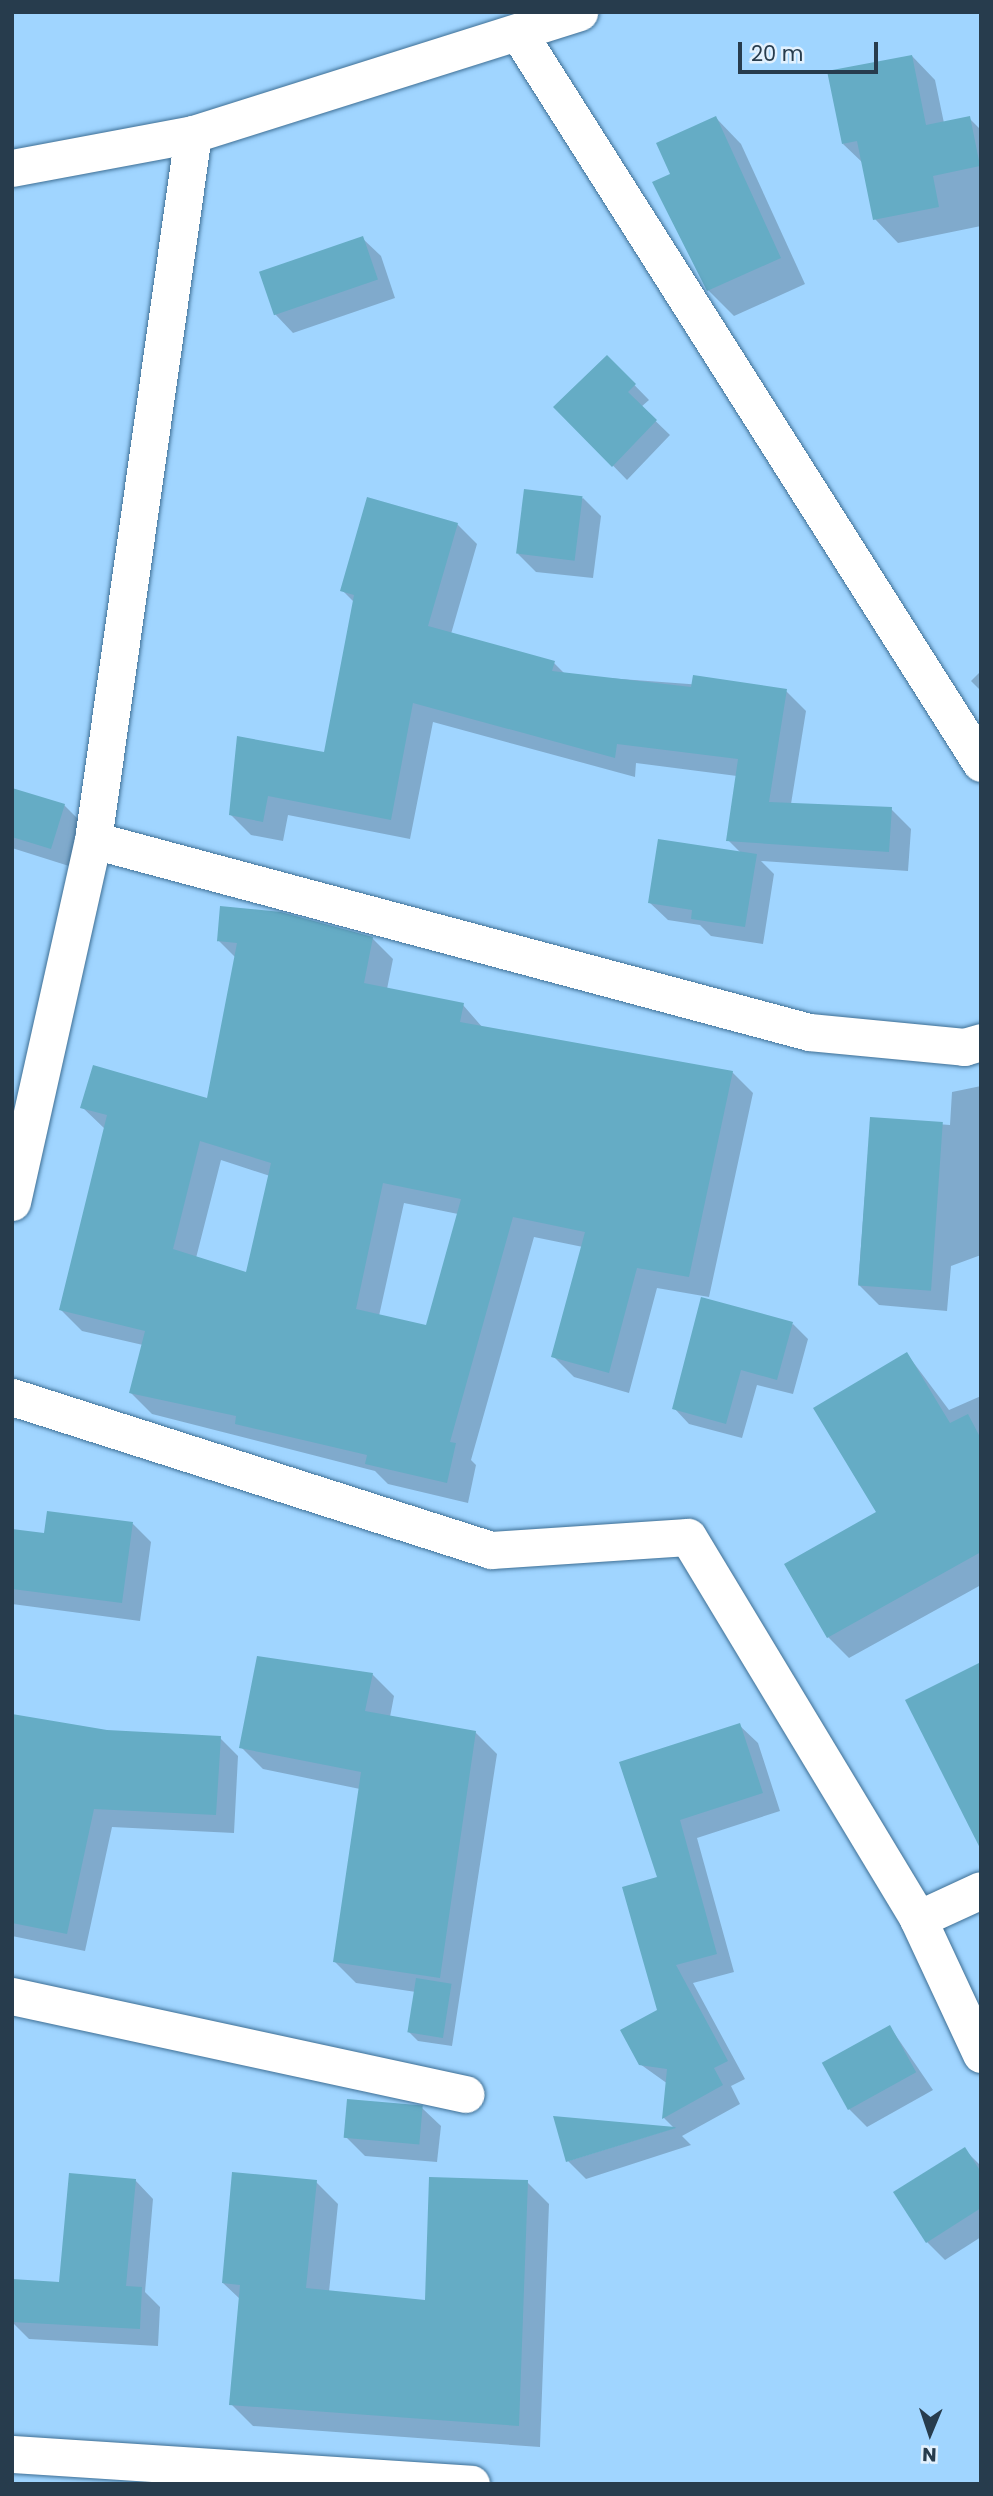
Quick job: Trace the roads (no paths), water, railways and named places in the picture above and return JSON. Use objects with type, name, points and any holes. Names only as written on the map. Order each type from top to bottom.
[{"type":"street","points":[[12,168],[193,134],[519,34],[579,12]]},
{"type":"street","points":[[519,34],[981,763]]},
{"type":"street","points":[[12,1202],[93,840],[193,134]]},
{"type":"street","points":[[93,840],[809,1032],[964,1047],[981,1042]]},
{"type":"street","points":[[12,1398],[491,1550],[688,1537],[918,1919],[981,2054]]},
{"type":"street","points":[[918,1919],[981,1890]]},
{"type":"street","points":[[12,1996],[466,2094]]},
{"type":"street","points":[[12,2454],[471,2484]]}]
